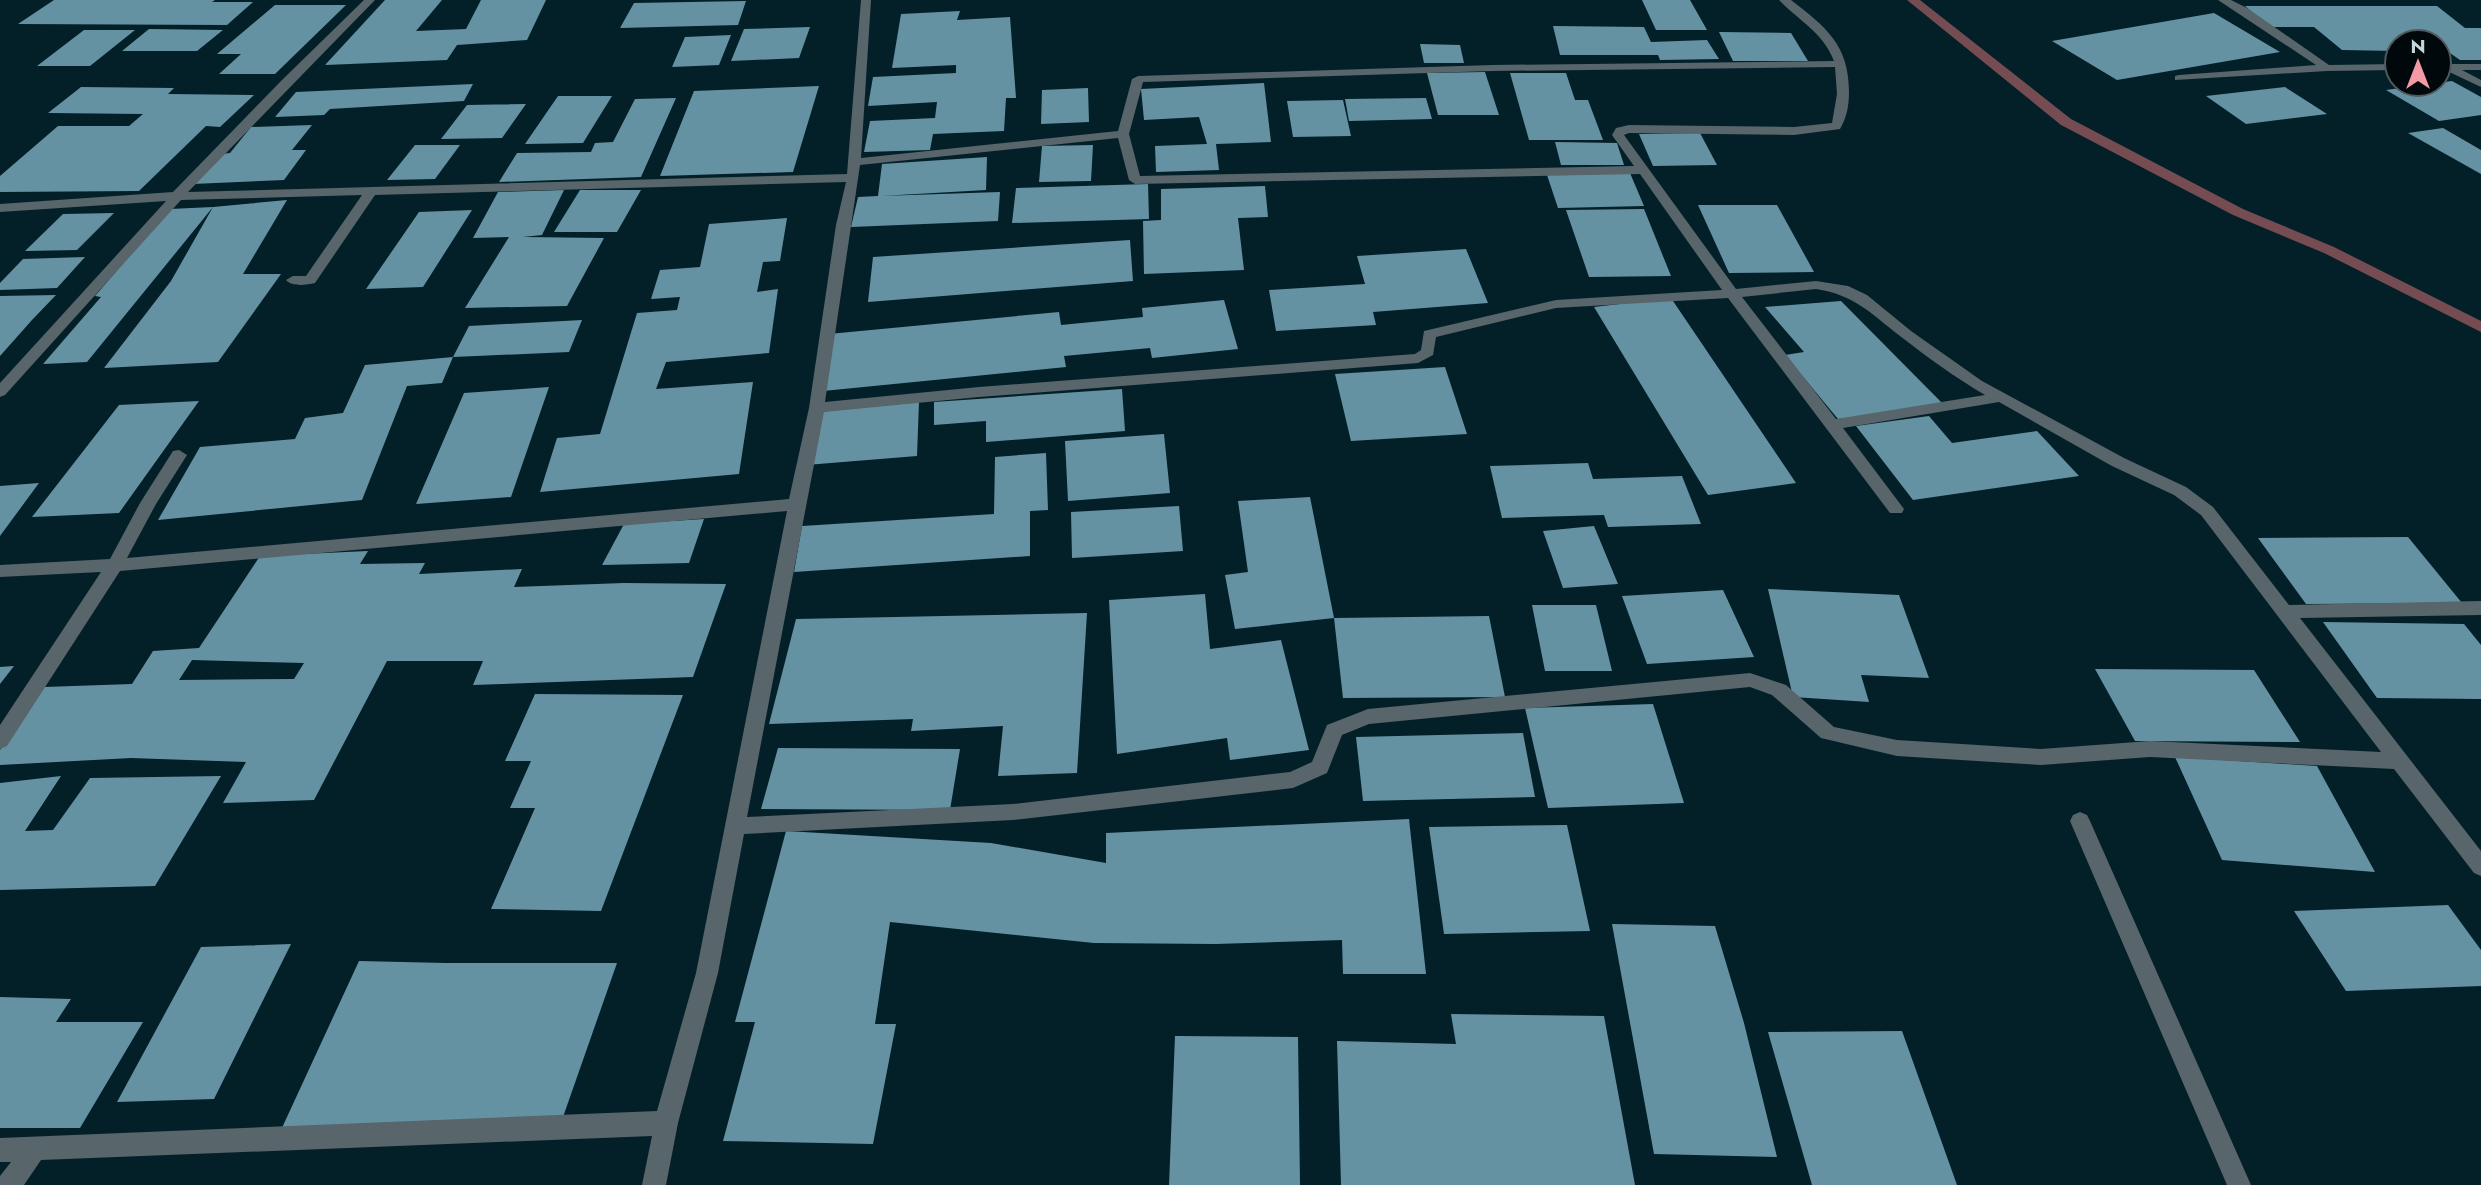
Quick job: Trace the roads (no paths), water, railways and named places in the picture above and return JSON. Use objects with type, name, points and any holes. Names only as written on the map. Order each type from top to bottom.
[{"type":"street","points":[[0,392],[177,196],[286,82],[370,0]]},
{"type":"street","points":[[653,1185],[666,1123],[707,973],[796,504],[817,408],[843,225],[854,170],[866,0]]},
{"type":"street","points":[[1784,0],[1821,28],[1834,46],[1842,64],[1842,118],[1836,126],[1794,131],[1620,131],[1618,135],[1731,294],[1896,509]]},
{"type":"street","points":[[2223,0],[2243,10],[2327,68]]},
{"type":"street","points":[[1644,170],[1135,180],[1123,134],[1138,79],[1492,68],[1842,64]]},
{"type":"street","points":[[2453,66],[2481,67]]},
{"type":"street","points":[[2179,78],[2327,68],[2383,67]]},
{"type":"street","points":[[2453,71],[2481,85]]},
{"type":"street","points":[[0,208],[177,196],[854,170],[1123,134]]},
{"type":"street","points":[[293,280],[310,280],[372,190]]},
{"type":"street","points":[[817,408],[979,391],[1418,358],[1428,352],[1429,334],[1556,304],[1731,294],[1816,285],[1843,289],[1863,298],[1906,334],[1977,384],[2118,462],[2180,491],[2207,511],[2481,867]]},
{"type":"street","points":[[1832,425],[2001,397]]},
{"type":"street","points":[[0,741],[116,565],[148,503],[179,455]]},
{"type":"street","points":[[0,571],[116,565],[796,504]]},
{"type":"street","points":[[2286,612],[2481,608]]},
{"type":"street","points":[[735,825],[1013,812],[1293,780],[1320,767],[1334,730],[1368,717],[1750,680],[1779,690],[1828,733],[1897,748],[2042,757],[2150,749],[2401,761]]},
{"type":"street","points":[[2080,821],[2239,1185]]},
{"type":"street","points":[[0,1150],[666,1123]]},
{"type":"street","points":[[9,1185],[34,1149]]},
{"type":"waterway","points":[[1913,0],[2066,122],[2238,212],[2329,250],[2481,327]]}]
